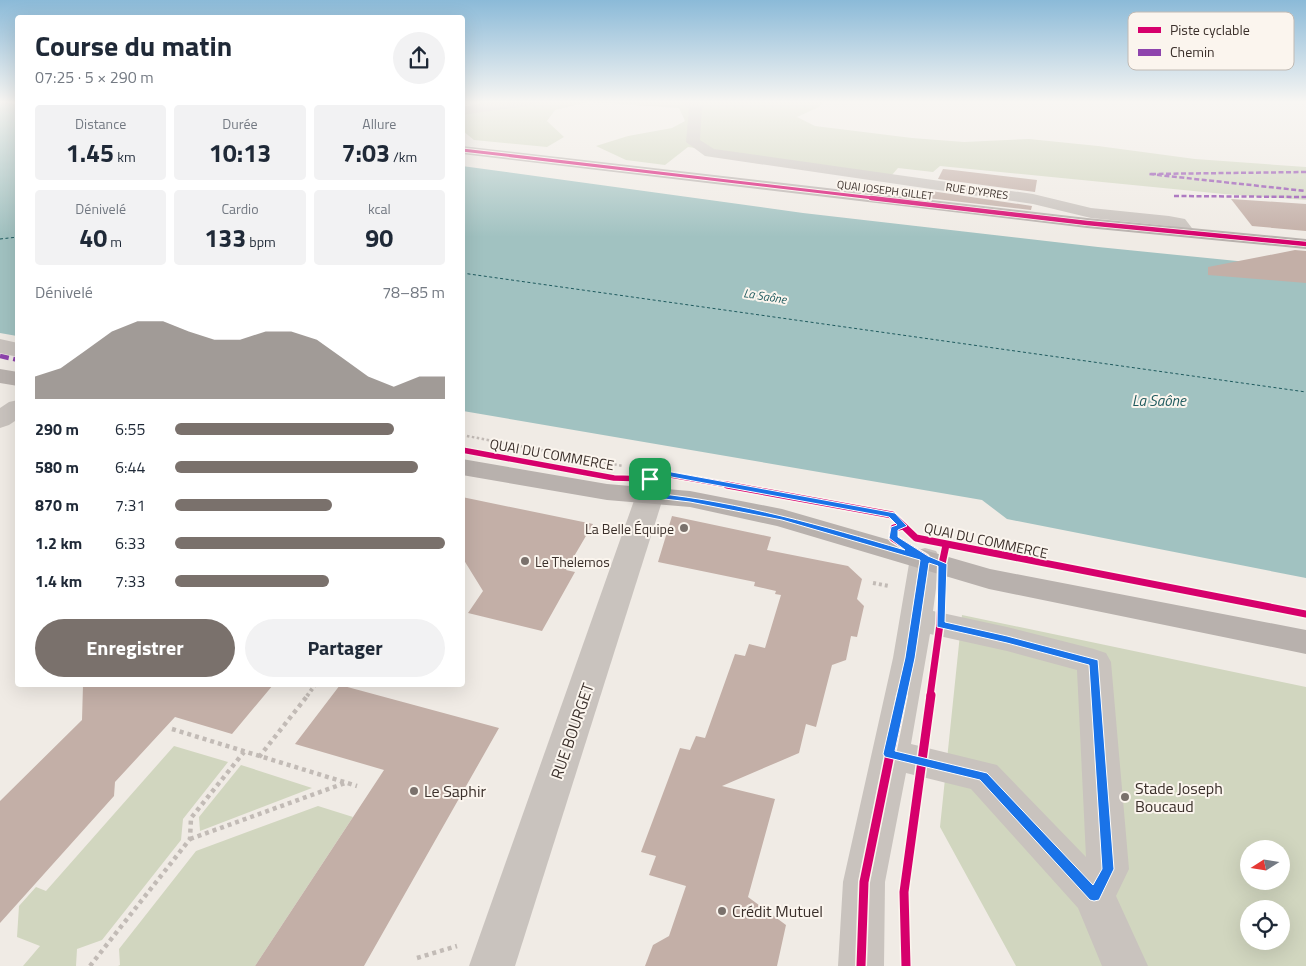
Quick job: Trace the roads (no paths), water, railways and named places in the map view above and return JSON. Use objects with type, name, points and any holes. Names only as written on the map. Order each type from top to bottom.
[{"type":"main road","name":"QUAI JOSEPH GILLET","points":[[465,150],[1087,223],[1182,228],[1306,244]]},
{"type":"main road","points":[[0,376],[15,379]]},
{"type":"main road","name":"QUAI DU COMMERCE","points":[[465,468],[607,492],[690,499],[782,518],[925,558],[989,579],[1306,642]]},
{"type":"street","name":"RUE D'YPRES","points":[[699,146],[710,153],[1033,199],[1091,213],[1182,228]]},
{"type":"street","points":[[1171,205],[1182,228]]},
{"type":"street","points":[[0,346],[15,349]]},
{"type":"street","points":[[0,420],[15,409]]},
{"type":"street","name":"RUE BOURGET","points":[[492,966],[650,495]]},
{"type":"street","points":[[861,966],[864,882],[910,658],[925,558]]},
{"type":"street","points":[[916,619],[1007,639],[1094,662],[1108,869],[1094,895]]},
{"type":"street","points":[[889,754],[983,776],[1094,895],[1124,966]]},
{"type":"water","points":[[0,146],[15,146],[15,336],[0,333]]},
{"type":"water","name":"La Saône","points":[[465,166],[803,213],[1098,247],[1306,268],[1306,578],[1007,519],[982,500],[465,411]]},
{"type":"place","name":"La Belle Équipe","points":[[684,528]]},
{"type":"place","name":"Le Thelemos","points":[[525,561]]},
{"type":"place","name":"Le Saphir","points":[[414,791]]},
{"type":"place","name":"Stade Joseph Boucaud","points":[[1125,797]]},
{"type":"place","name":"Crédit Mutuel","points":[[722,911]]}]
